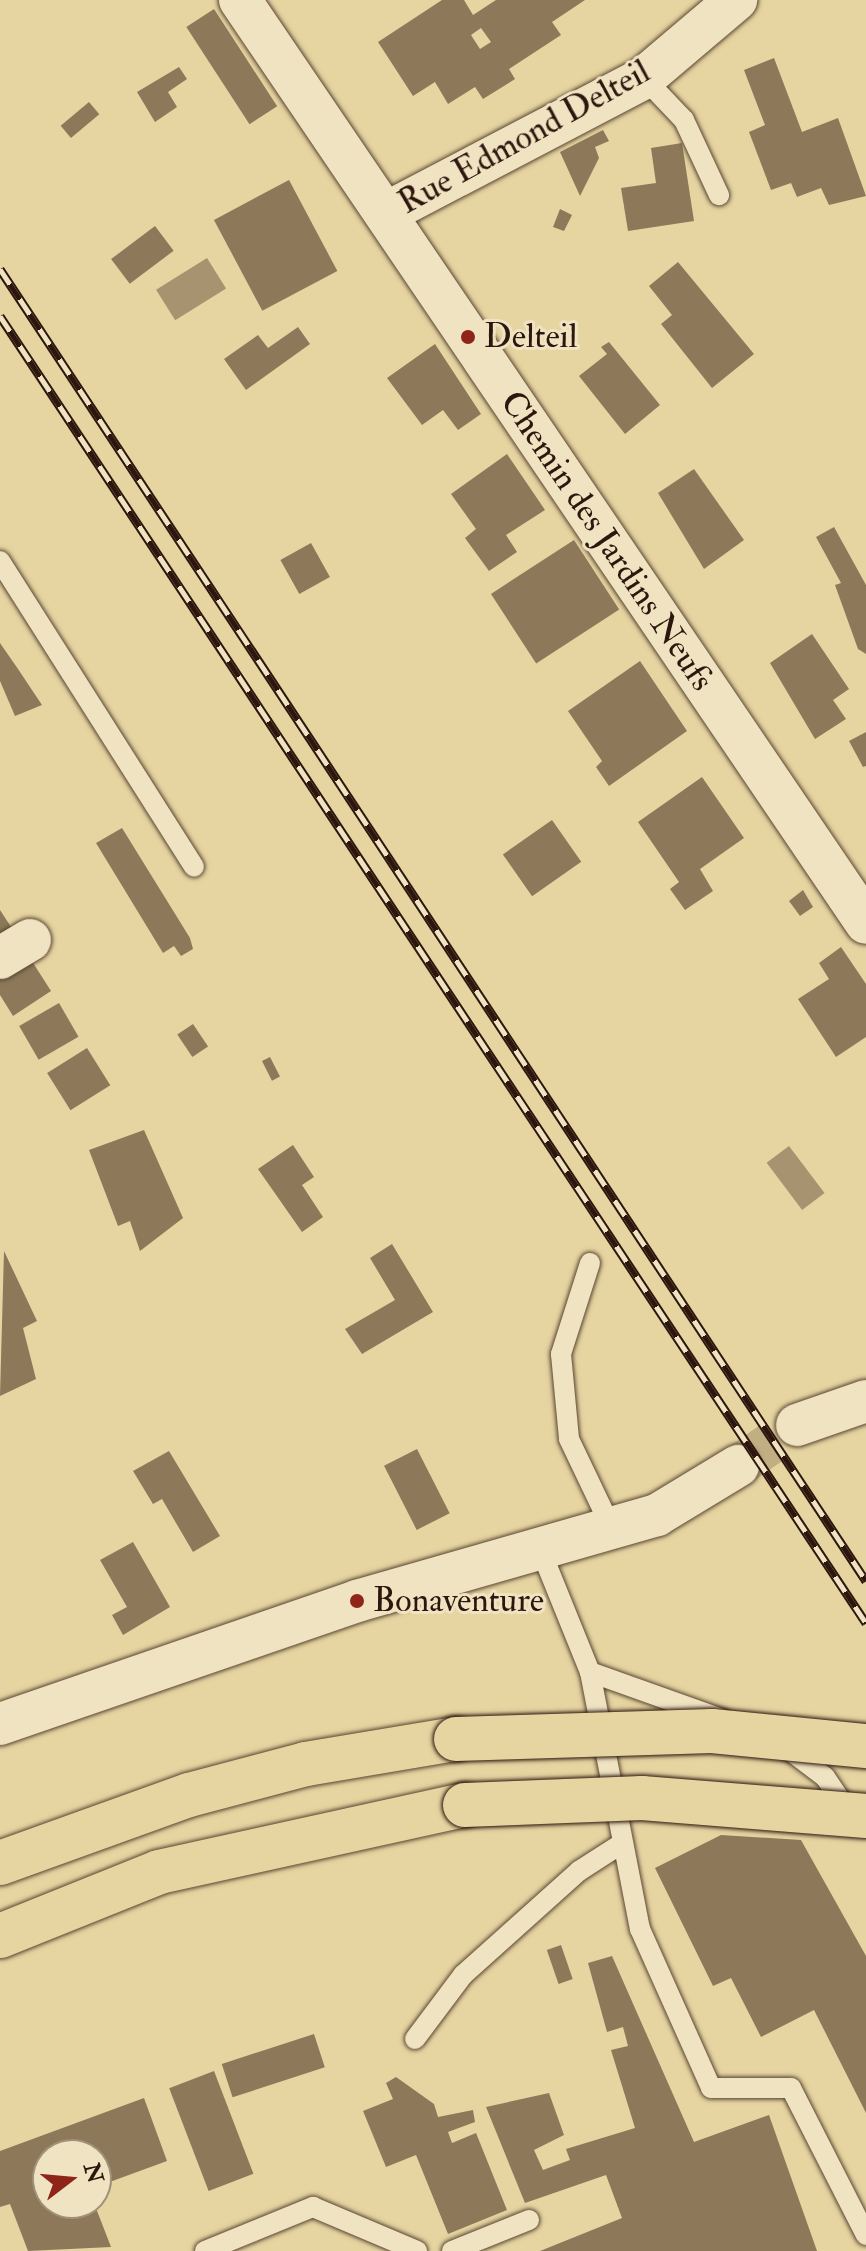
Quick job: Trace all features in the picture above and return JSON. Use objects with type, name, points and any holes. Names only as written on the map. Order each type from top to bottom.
[{"type":"highway","points":[[0,1863],[189,1795],[306,1764],[456,1739],[712,1731],[866,1746]]},
{"type":"highway","points":[[0,1936],[159,1872],[465,1805],[642,1798],[866,1816]]},
{"type":"street","name":"Chemin des Jardins Neufs","points":[[240,0],[866,923]]},
{"type":"street","name":"Rue Edmond Delteil","points":[[386,213],[644,78],[736,0]]},
{"type":"street","points":[[797,1425],[866,1401]]},
{"type":"street","points":[[0,1724],[539,1546],[612,1529],[680,1504],[738,1466]]},
{"type":"lane","points":[[644,78],[684,120],[719,195]]},
{"type":"lane","points":[[0,561],[194,867]]},
{"type":"lane","points":[[590,1263],[561,1354],[569,1439],[612,1529]]},
{"type":"lane","points":[[539,1546],[590,1672],[618,1846],[640,1929],[711,2088],[791,2088],[866,2235]]},
{"type":"lane","points":[[590,1672],[777,1740],[825,1777],[866,1837]]},
{"type":"lane","points":[[415,2039],[463,1975],[579,1871],[618,1846]]},
{"type":"lane","points":[[205,2251],[313,2207],[417,2251]]},
{"type":"lane","points":[[452,2251],[529,2220]]},
{"type":"shaded area","points":[[207,258],[226,289],[175,320],[156,290]]},
{"type":"shaded area","points":[[789,1146],[825,1193],[802,1210],[767,1163]]},
{"type":"building","points":[[442,0],[464,0],[473,15],[496,0],[585,0],[552,22],[561,35],[509,69],[515,79],[483,99],[475,87],[448,104],[435,82],[413,96],[378,42]],"holes":[[[481,28],[491,42],[480,49],[471,35]]]},
{"type":"building","points":[[214,9],[277,106],[250,124],[186,27]]},
{"type":"building","points":[[774,58],[802,132],[838,118],[866,196],[829,205],[821,188],[797,197],[791,183],[771,190],[749,132],[765,125],[744,70]]},
{"type":"building","points":[[179,67],[187,79],[168,92],[177,107],[155,122],[137,92]]},
{"type":"building","points":[[89,102],[99,114],[71,138],[61,126]]},
{"type":"building","points":[[603,130],[609,141],[595,147],[599,158],[580,196],[560,152]]},
{"type":"building","points":[[682,143],[694,221],[628,231],[621,188],[656,183],[651,148]]},
{"type":"building","points":[[289,180],[337,271],[262,311],[214,220]]},
{"type":"building","points":[[560,209],[572,215],[564,231],[553,227]]},
{"type":"building","points":[[155,226],[174,251],[130,284],[111,259]]},
{"type":"building","points":[[678,262],[754,354],[712,388],[661,324],[672,315],[649,286]]},
{"type":"building","points":[[298,327],[310,344],[246,390],[224,359],[258,335],[268,348]]},
{"type":"building","points":[[609,342],[660,405],[625,434],[579,376],[607,354],[601,347]]},
{"type":"building","points":[[435,344],[481,414],[458,430],[443,410],[422,425],[387,378]]},
{"type":"building","points":[[507,454],[545,510],[506,535],[517,552],[489,571],[465,538],[476,529],[451,494]]},
{"type":"building","points":[[694,469],[744,540],[704,569],[658,493]]},
{"type":"building","points":[[834,527],[866,585],[866,654],[858,649],[835,585],[841,583],[816,537]]},
{"type":"building","points":[[574,540],[619,610],[536,664],[491,594]]},
{"type":"building","points":[[311,543],[330,577],[299,594],[280,560]]},
{"type":"building","points":[[812,634],[849,689],[833,700],[846,719],[815,739],[770,663]]},
{"type":"building","points":[[0,643],[42,705],[15,716],[0,681]]},
{"type":"building","points":[[640,661],[687,731],[609,786],[596,767],[602,761],[568,711]]},
{"type":"building","points":[[866,732],[866,766],[863,767],[849,741]]},
{"type":"building","points":[[702,777],[744,838],[700,869],[713,891],[685,910],[670,889],[679,882],[638,822]]},
{"type":"building","points":[[552,820],[581,862],[532,896],[503,854]]},
{"type":"building","points":[[122,828],[190,938],[193,949],[181,956],[174,946],[163,953],[96,843]]},
{"type":"building","points":[[803,890],[813,907],[800,916],[789,901]]},
{"type":"building","points":[[0,910],[15,933],[0,942]]},
{"type":"building","points":[[841,947],[866,984],[866,1037],[836,1057],[798,999],[829,979],[819,963]]},
{"type":"building","points":[[28,955],[51,991],[13,1016],[0,995],[0,973]]},
{"type":"building","points":[[59,1003],[78,1037],[39,1060],[19,1026]]},
{"type":"building","points":[[193,1024],[208,1046],[192,1057],[177,1035]]},
{"type":"building","points":[[87,1048],[110,1085],[70,1110],[47,1073]]},
{"type":"building","points":[[270,1057],[280,1077],[272,1081],[262,1061]]},
{"type":"building","points":[[144,1130],[183,1218],[140,1251],[130,1221],[118,1226],[89,1150]]},
{"type":"building","points":[[293,1145],[314,1177],[302,1185],[323,1217],[302,1232],[258,1169]]},
{"type":"building","points":[[392,1244],[433,1312],[362,1354],[345,1329],[395,1300],[370,1258]]},
{"type":"building","points":[[4,1251],[37,1321],[23,1328],[36,1379],[0,1396]]},
{"type":"building","points":[[417,1449],[450,1513],[417,1530],[384,1466]]},
{"type":"building","points":[[169,1451],[220,1536],[193,1552],[162,1499],[153,1504],[133,1471]]},
{"type":"building","points":[[133,1542],[170,1607],[123,1635],[112,1615],[127,1607],[100,1560]]},
{"type":"building","points":[[721,1835],[801,1840],[866,1956],[866,2113],[814,2010],[761,2037],[731,1978],[713,1986],[655,1868]]},
{"type":"building","points":[[561,1945],[573,1979],[559,1984],[547,1950]]},
{"type":"building","points":[[612,1956],[694,2142],[769,2115],[817,2251],[540,2251],[622,2218],[606,2175],[525,2203],[486,2107],[549,2093],[564,2135],[534,2150],[543,2170],[570,2160],[566,2149],[635,2128],[611,2050],[628,2046],[623,2027],[607,2032],[588,1963]]},
{"type":"building","points":[[314,2034],[325,2067],[233,2097],[222,2064]]},
{"type":"building","points":[[214,2071],[253,2174],[209,2191],[169,2088]]},
{"type":"building","points":[[396,2077],[434,2104],[438,2117],[473,2110],[475,2122],[448,2132],[452,2143],[476,2133],[507,2210],[448,2234],[416,2155],[386,2167],[363,2111],[393,2099],[386,2083]]},
{"type":"building","points":[[144,2098],[167,2161],[112,2181],[112,2139],[33,2139]]},
{"type":"building","points":[[32,2139],[32,2219],[100,2219],[111,2247],[28,2251],[10,2204],[0,2207],[0,2151]]},
{"type":"tunnel","points":[[738,1466],[797,1425]]},
{"type":"railway","points":[[0,269],[866,1581]]},
{"type":"railway","points":[[0,316],[866,1623]]},
{"type":"place","name":"Delteil","points":[[468,337]]},
{"type":"place","name":"Bonaventure","points":[[357,1601]]}]
